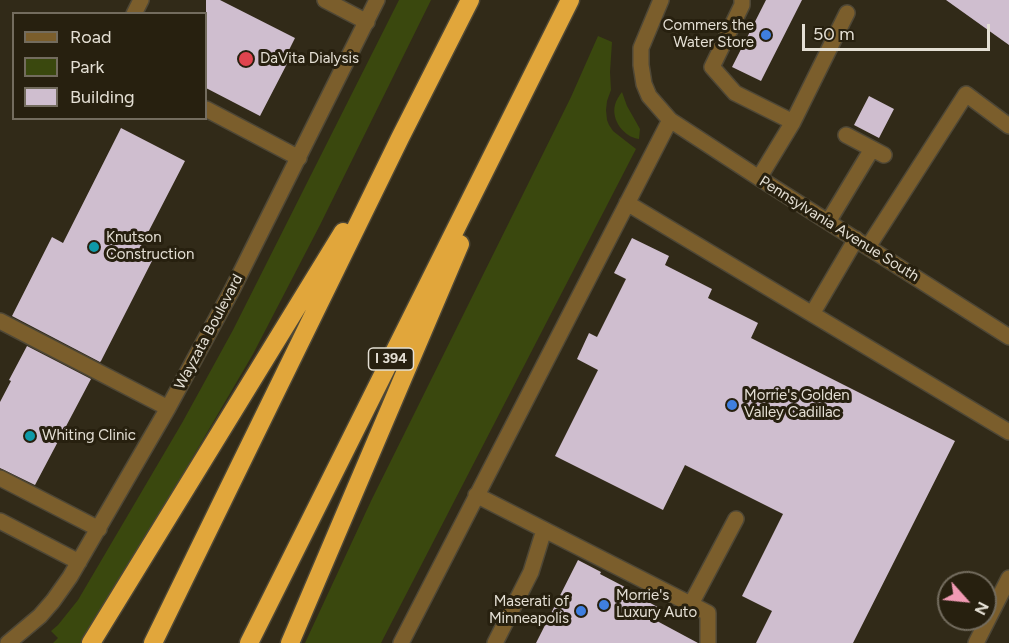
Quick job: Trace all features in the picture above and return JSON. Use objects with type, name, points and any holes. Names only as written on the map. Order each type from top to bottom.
[{"type":"highway","points":[[153,643],[470,0]]},
{"type":"highway","name":"I 394","points":[[249,643],[570,0]]},
{"type":"highway","points":[[290,643],[533,75]]},
{"type":"highway","points":[[91,643],[400,138]]},
{"type":"street","points":[[325,0],[367,22]]},
{"type":"street","name":"Wayzata Boulevard","points":[[8,643],[40,616],[53,601],[99,529],[232,290],[377,0]]},
{"type":"street","points":[[401,643],[670,120],[649,96],[644,84],[641,65],[641,48],[661,0]]},
{"type":"street","points":[[742,0],[742,5],[712,67],[735,93],[792,122]]},
{"type":"street","points":[[759,178],[792,122],[846,13]]},
{"type":"street","points":[[812,314],[966,94],[1009,126]]},
{"type":"street","points":[[207,110],[299,158]]},
{"type":"street","name":"Pennsylvania Avenue South","points":[[670,120],[1009,337]]},
{"type":"street","points":[[828,222],[878,152],[846,135]]},
{"type":"street","points":[[627,203],[1009,432]]},
{"type":"street","points":[[0,321],[168,408]]},
{"type":"street","points":[[0,478],[99,529]]},
{"type":"street","points":[[476,495],[708,613],[708,643]]},
{"type":"street","points":[[691,604],[736,519]]},
{"type":"street","points":[[0,521],[79,562]]},
{"type":"street","points":[[495,643],[531,572],[544,530]]},
{"type":"street","points":[[976,643],[1009,578]]},
{"type":"green space","points":[[399,0],[431,0],[320,225],[253,354],[84,643],[53,643],[58,638],[51,631],[78,600],[182,423],[233,330]]},
{"type":"green space","points":[[598,36],[612,42],[611,90],[607,101],[607,120],[613,131],[636,149],[381,643],[305,643],[371,501],[571,97]]},
{"type":"green space","points":[[622,92],[640,129],[639,139],[628,135],[617,122],[615,105]]},
{"type":"building","name":"DaVita Dialysis","points":[[206,0],[220,0],[295,38],[285,58],[289,60],[260,116],[207,89]]},
{"type":"building","name":"Commers the Water Store","points":[[766,0],[802,0],[761,81],[732,67]]},
{"type":"building","points":[[946,0],[1009,0],[1009,45]]},
{"type":"building","points":[[869,96],[894,109],[879,138],[854,125]]},
{"type":"building","name":"Knutson Construction","points":[[121,128],[185,161],[139,250],[154,257],[100,362],[12,316],[52,237],[63,243]]},
{"type":"building","name":"Morrie's Golden Valley Cadillac","points":[[632,238],[669,256],[665,265],[712,289],[708,298],[758,323],[751,338],[955,441],[853,643],[756,643],[772,611],[742,596],[783,514],[685,465],[663,510],[555,456],[598,370],[577,359],[589,333],[597,337],[626,279],[614,273]]},
{"type":"building","name":"Whiting Clinic","points":[[27,346],[91,379],[35,485],[0,468],[0,402]]},
{"type":"building","name":"Morrie's Luxury Auto","points":[[578,560],[663,610],[657,621],[698,643],[536,643]]},
{"type":"place","name":"Commers the Water Store","points":[[766,35]]},
{"type":"place","name":"DaVita Dialysis","points":[[246,59]]},
{"type":"place","name":"Knutson Construction","points":[[94,247]]},
{"type":"place","name":"Morrie's Golden Valley Cadillac","points":[[732,405]]},
{"type":"place","name":"Whiting Clinic","points":[[30,436]]},
{"type":"place","name":"Morrie's Luxury Auto","points":[[604,605]]},
{"type":"place","name":"Maserati of Minneapolis","points":[[581,611]]}]
